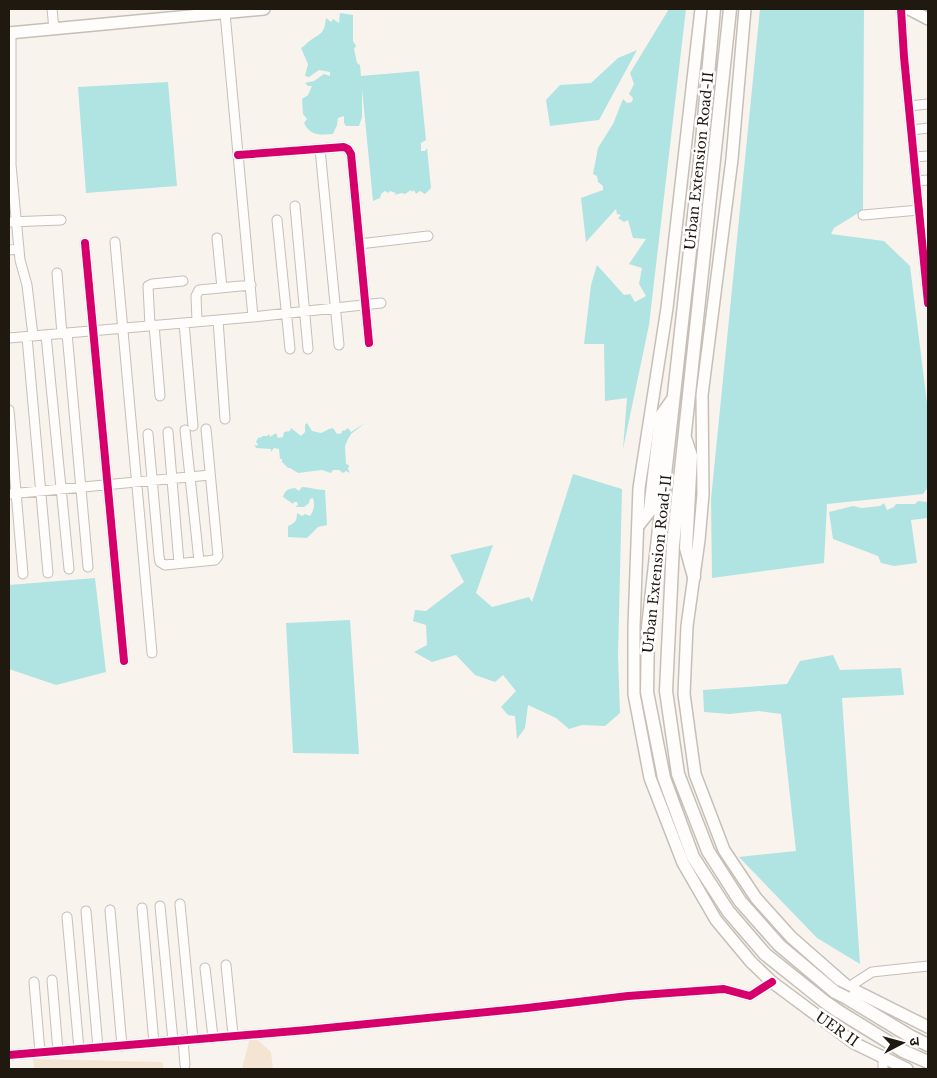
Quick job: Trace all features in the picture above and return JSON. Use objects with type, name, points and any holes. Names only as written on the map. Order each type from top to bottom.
[{"type":"highway","name":"Urban Extension Road-II","points":[[714,9],[701,152],[648,627],[647,692],[664,778],[693,857],[728,911],[764,954],[831,1006],[903,1051],[928,1062]]},
{"type":"highway","name":"Urban Extension Road-II","points":[[730,9],[673,545],[666,691],[678,774],[708,851],[740,901],[779,945],[842,993],[908,1035],[928,1045]]},
{"type":"highway","points":[[639,524],[650,510],[661,416],[674,398]]},
{"type":"highway","points":[[684,433],[691,456],[686,548],[694,577]]},
{"type":"main road","points":[[10,32],[54,29],[175,13],[225,13],[264,9]]},
{"type":"main road","name":"UER II","points":[[701,9],[667,308],[639,488],[634,627],[634,694],[650,778],[682,863],[716,920],[751,962],[772,982],[854,1043],[907,1069]]},
{"type":"main road","points":[[745,9],[732,159],[702,394],[702,494],[687,626],[684,694],[695,774],[724,850],[756,898],[842,993],[928,1027]]},
{"type":"main road","points":[[909,9],[928,19]]},
{"type":"street","points":[[52,9],[54,29]]},
{"type":"street","points":[[901,9],[916,181],[922,207],[928,303]]},
{"type":"street","points":[[225,13],[253,317]]},
{"type":"street","points":[[10,32],[12,222],[27,285],[48,573]]},
{"type":"street","points":[[910,106],[928,104]]},
{"type":"street","points":[[912,130],[928,128]]},
{"type":"street","points":[[238,155],[344,147],[348,149],[351,154],[369,343]]},
{"type":"street","points":[[320,149],[339,346]]},
{"type":"street","points":[[914,157],[928,156]]},
{"type":"street","points":[[916,181],[928,180]]},
{"type":"street","points":[[295,206],[308,349]]},
{"type":"street","points":[[863,215],[922,207]]},
{"type":"street","points":[[12,222],[61,220]]},
{"type":"street","points":[[277,220],[290,349]]},
{"type":"street","points":[[359,244],[428,236]]},
{"type":"street","points":[[217,238],[222,288]]},
{"type":"street","points":[[115,242],[152,652]]},
{"type":"street","points":[[85,244],[124,661]]},
{"type":"street","points":[[9,250],[19,249]]},
{"type":"street","points":[[57,273],[82,488],[88,567]]},
{"type":"street","points":[[160,396],[148,286],[183,281]]},
{"type":"street","points":[[197,321],[196,293],[202,289],[251,285]]},
{"type":"street","points":[[9,338],[253,317],[381,303]]},
{"type":"street","points":[[218,320],[226,419]]},
{"type":"street","points":[[184,322],[190,477],[199,561]]},
{"type":"street","points":[[46,335],[69,569]]},
{"type":"street","points":[[9,410],[12,494],[23,574]]},
{"type":"street","points":[[148,434],[160,562],[165,565],[214,560],[218,556],[206,429]]},
{"type":"street","points":[[168,432],[179,563]]},
{"type":"street","points":[[12,494],[210,475]]},
{"type":"street","points":[[180,904],[193,1039]]},
{"type":"street","points":[[160,906],[172,1041]]},
{"type":"street","points":[[142,908],[154,1043]]},
{"type":"street","points":[[110,910],[122,1046]]},
{"type":"street","points":[[86,911],[98,1048]]},
{"type":"street","points":[[67,916],[79,1049]]},
{"type":"street","points":[[226,965],[233,1035]]},
{"type":"street","points":[[816,1015],[831,1006],[842,993],[872,972],[928,966]]},
{"type":"street","points":[[205,968],[212,1037]]},
{"type":"street","points":[[52,980],[58,1051]]},
{"type":"street","points":[[34,982],[40,1052]]},
{"type":"street","points":[[9,1055],[307,1030],[628,996],[724,989],[750,996],[772,982]]},
{"type":"street","points":[[183,1040],[185,1065]]},
{"type":"street","points":[[883,1057],[883,1069]]},
{"type":"shaded area","points":[[251,1034],[271,1052],[273,1069],[242,1069]]},
{"type":"shaded area","points":[[33,1059],[162,1062],[164,1069],[34,1069]]},
{"type":"water","points":[[669,9],[686,9],[649,325],[623,449],[627,398],[605,401],[604,344],[584,344],[591,285],[597,265],[624,295],[630,294],[635,302],[646,296],[639,284],[642,268],[629,264],[646,239],[633,238],[628,220],[624,222],[618,218],[621,215],[617,214],[616,209],[586,242],[581,198],[603,190],[603,186],[598,182],[597,176],[593,174],[598,148],[613,124],[623,99],[627,103],[632,102],[633,98],[629,94],[634,84],[630,73]]},
{"type":"water","points":[[760,9],[864,9],[863,210],[834,228],[831,234],[884,241],[910,266],[928,411],[928,487],[923,494],[827,504],[824,563],[712,578],[711,499]]},
{"type":"water","points":[[340,13],[353,15],[353,41],[356,46],[354,49],[357,63],[360,65],[361,76],[419,71],[426,140],[421,143],[421,151],[425,151],[427,148],[431,188],[425,194],[420,191],[416,194],[414,190],[412,192],[411,190],[405,194],[394,195],[396,193],[385,191],[381,194],[380,198],[373,201],[362,89],[362,117],[359,126],[346,126],[344,116],[338,118],[333,134],[320,134],[309,130],[304,123],[307,119],[303,114],[302,99],[308,95],[312,86],[308,86],[305,83],[314,81],[324,74],[330,76],[330,72],[319,70],[309,77],[305,76],[308,64],[301,48],[322,32],[326,18],[331,22],[333,19],[339,23]]},
{"type":"water","points":[[637,50],[599,120],[550,126],[546,100],[560,85],[591,83],[618,58]]},
{"type":"water","points":[[168,82],[177,186],[86,193],[78,87]]},
{"type":"water","points":[[307,423],[312,431],[321,433],[333,428],[337,434],[342,433],[342,430],[344,431],[348,428],[351,432],[365,423],[351,434],[345,446],[346,464],[349,465],[350,473],[333,470],[331,473],[322,470],[298,473],[288,468],[282,462],[279,449],[274,448],[271,452],[271,449],[256,448],[254,444],[256,446],[258,444],[256,442],[258,438],[269,434],[270,437],[276,433],[278,438],[283,437],[284,432],[290,431],[291,428],[301,436],[305,432],[305,425]]},
{"type":"water","points":[[573,474],[622,489],[618,656],[620,713],[605,726],[582,725],[569,729],[556,718],[528,705],[525,728],[517,739],[515,716],[508,715],[501,707],[516,691],[503,675],[495,682],[475,675],[456,655],[432,662],[414,652],[427,645],[426,625],[413,621],[415,610],[426,611],[464,582],[450,555],[493,545],[476,593],[492,607],[529,597],[532,602]]},
{"type":"water","points":[[302,487],[325,490],[327,525],[318,527],[307,538],[288,537],[288,526],[295,521],[297,513],[302,516],[305,514],[310,516],[313,510],[313,498],[304,507],[295,507],[298,505],[297,502],[293,504],[283,497],[289,489],[295,488],[299,491]]},
{"type":"water","points":[[918,501],[928,502],[928,518],[911,520],[917,563],[894,566],[881,563],[878,556],[833,539],[829,512],[853,506],[862,508],[880,506],[884,503],[887,510],[896,504],[915,504]]},
{"type":"water","points":[[95,578],[106,672],[56,685],[9,669],[9,585]]},
{"type":"water","points":[[350,620],[359,754],[293,753],[286,623]]},
{"type":"water","points":[[833,655],[840,670],[901,668],[904,695],[842,698],[860,964],[817,938],[739,857],[796,851],[781,714],[759,711],[729,714],[704,712],[703,690],[787,684],[800,661]]},
{"type":"cycle path","points":[[901,9],[928,303]]},
{"type":"cycle path","points":[[238,155],[344,147],[348,149],[351,154],[369,343]]},
{"type":"cycle path","points":[[85,243],[124,661]]},
{"type":"cycle path","points":[[9,1055],[307,1030],[628,996],[724,989],[750,996],[772,982]]}]
